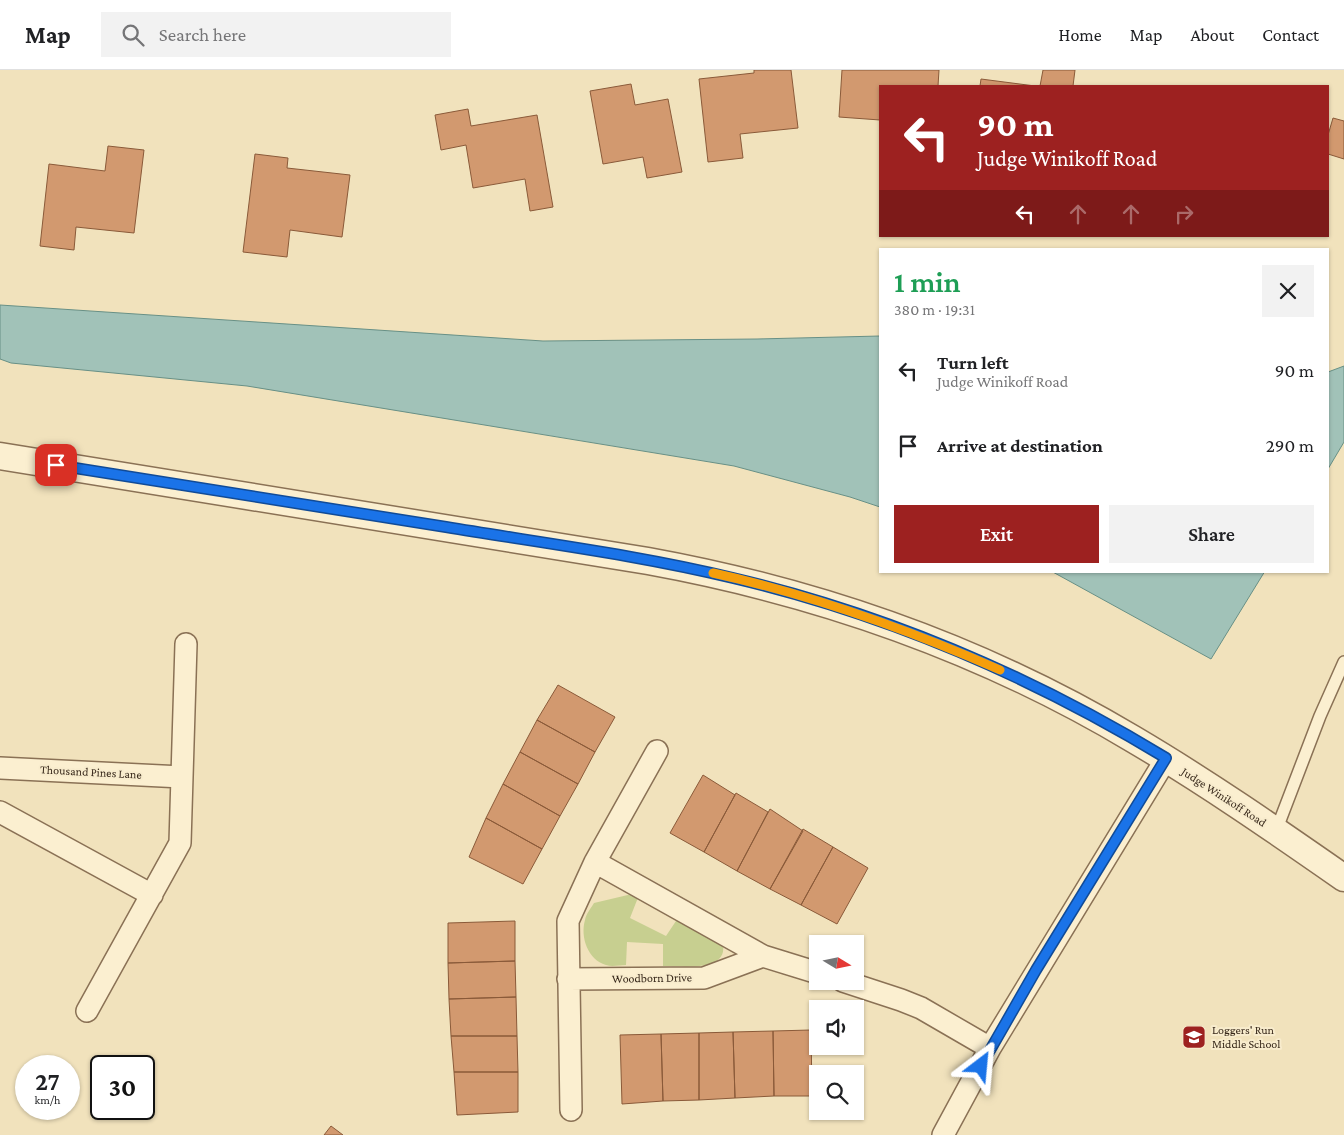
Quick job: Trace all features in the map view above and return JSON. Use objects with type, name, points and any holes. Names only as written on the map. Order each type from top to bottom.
[{"type":"street","name":"Judge Winikoff Road","points":[[0,456],[648,560],[735,578],[815,600],[929,639],[1033,685],[1101,720],[1166,758],[1344,878]]},
{"type":"street","points":[[88,1010],[180,843],[186,644]]},
{"type":"street","points":[[571,1110],[568,921],[595,862],[657,751]]},
{"type":"street","points":[[943,1135],[990,1048],[1166,758]]},
{"type":"street","name":"Thousand Pines Lane","points":[[0,768],[182,777]]},
{"type":"street","points":[[0,812],[152,895]]},
{"type":"street","points":[[595,862],[763,956],[809,970]]},
{"type":"street","name":"Woodborn Drive","points":[[568,980],[704,978],[763,956]]},
{"type":"street","points":[[864,988],[914,1006],[990,1048]]},
{"type":"lane","points":[[1276,831],[1320,716],[1344,662]]},
{"type":"green space","points":[[632,894],[639,895],[630,918],[666,936],[678,918],[722,941],[723,951],[720,958],[703,966],[663,966],[663,944],[627,942],[626,965],[606,965],[594,958],[585,940],[584,927],[586,916],[594,903]]},
{"type":"water","points":[[0,305],[543,341],[879,336],[879,507],[734,466],[247,386],[11,363],[0,359]]},
{"type":"water","points":[[1344,366],[1344,442],[1329,467],[1329,372]]},
{"type":"water","points":[[1055,573],[1264,573],[1211,659]]},
{"type":"building","points":[[754,70],[791,70],[798,128],[740,134],[743,158],[708,162],[699,79],[754,73]]},
{"type":"building","points":[[842,70],[939,70],[938,85],[879,85],[879,120],[839,117]]},
{"type":"building","points":[[1043,70],[1075,70],[1073,85],[1040,85]]},
{"type":"building","points":[[981,79],[1027,85],[980,85]]},
{"type":"building","points":[[631,84],[635,105],[668,99],[682,172],[647,178],[643,157],[603,164],[590,91]]},
{"type":"building","points":[[468,109],[471,126],[537,115],[553,207],[530,211],[525,179],[473,188],[466,145],[441,150],[435,115]]},
{"type":"building","points":[[1333,118],[1344,121],[1344,159],[1329,154],[1329,132]]},
{"type":"building","points":[[108,146],[144,150],[134,233],[76,227],[74,250],[40,246],[49,164],[105,171]]},
{"type":"building","points":[[255,154],[288,158],[287,168],[350,175],[342,237],[290,230],[287,257],[243,252]]},
{"type":"building","points":[[558,685],[615,717],[595,752],[537,720]]},
{"type":"building","points":[[537,720],[595,752],[578,784],[520,752]]},
{"type":"building","points":[[520,752],[578,784],[560,816],[503,784]]},
{"type":"building","points":[[703,775],[735,795],[704,852],[670,833]]},
{"type":"building","points":[[503,784],[560,816],[542,849],[486,818]]},
{"type":"building","points":[[736,793],[768,812],[737,871],[704,852]]},
{"type":"building","points":[[770,809],[803,831],[770,889],[737,871]]},
{"type":"building","points":[[486,818],[542,849],[523,884],[469,857]]},
{"type":"building","points":[[803,829],[833,847],[801,905],[770,889]]},
{"type":"building","points":[[833,847],[868,868],[837,924],[801,905]]},
{"type":"building","points":[[515,921],[515,961],[448,963],[448,923]]},
{"type":"building","points":[[515,961],[516,997],[449,999],[448,963]]},
{"type":"building","points":[[516,997],[517,1036],[451,1036],[449,999]]},
{"type":"building","points":[[809,1030],[809,1055],[811,1055],[812,1065],[809,1065],[809,1096],[774,1096],[773,1031]]},
{"type":"building","points":[[773,1031],[774,1096],[735,1098],[733,1032]]},
{"type":"building","points":[[733,1032],[735,1098],[699,1100],[699,1033]]},
{"type":"building","points":[[699,1033],[699,1100],[663,1101],[661,1034]]},
{"type":"building","points":[[661,1034],[663,1101],[622,1104],[620,1035]]},
{"type":"building","points":[[451,1036],[517,1036],[518,1072],[454,1072]]},
{"type":"building","points":[[454,1072],[518,1072],[518,1112],[457,1115]]},
{"type":"building","points":[[331,1126],[343,1135],[324,1135]]},
{"type":"slow traffic","points":[[713,573],[853,612],[929,639],[1000,670]]},
{"type":"place","name":"Loggers' Run Middle School","points":[[1194,1037]]},
{"type":"route","points":[[56,465],[522,539],[648,560],[735,578],[815,600],[929,639],[1033,685],[1101,720],[1166,758],[1036,970],[981,1066]]}]
